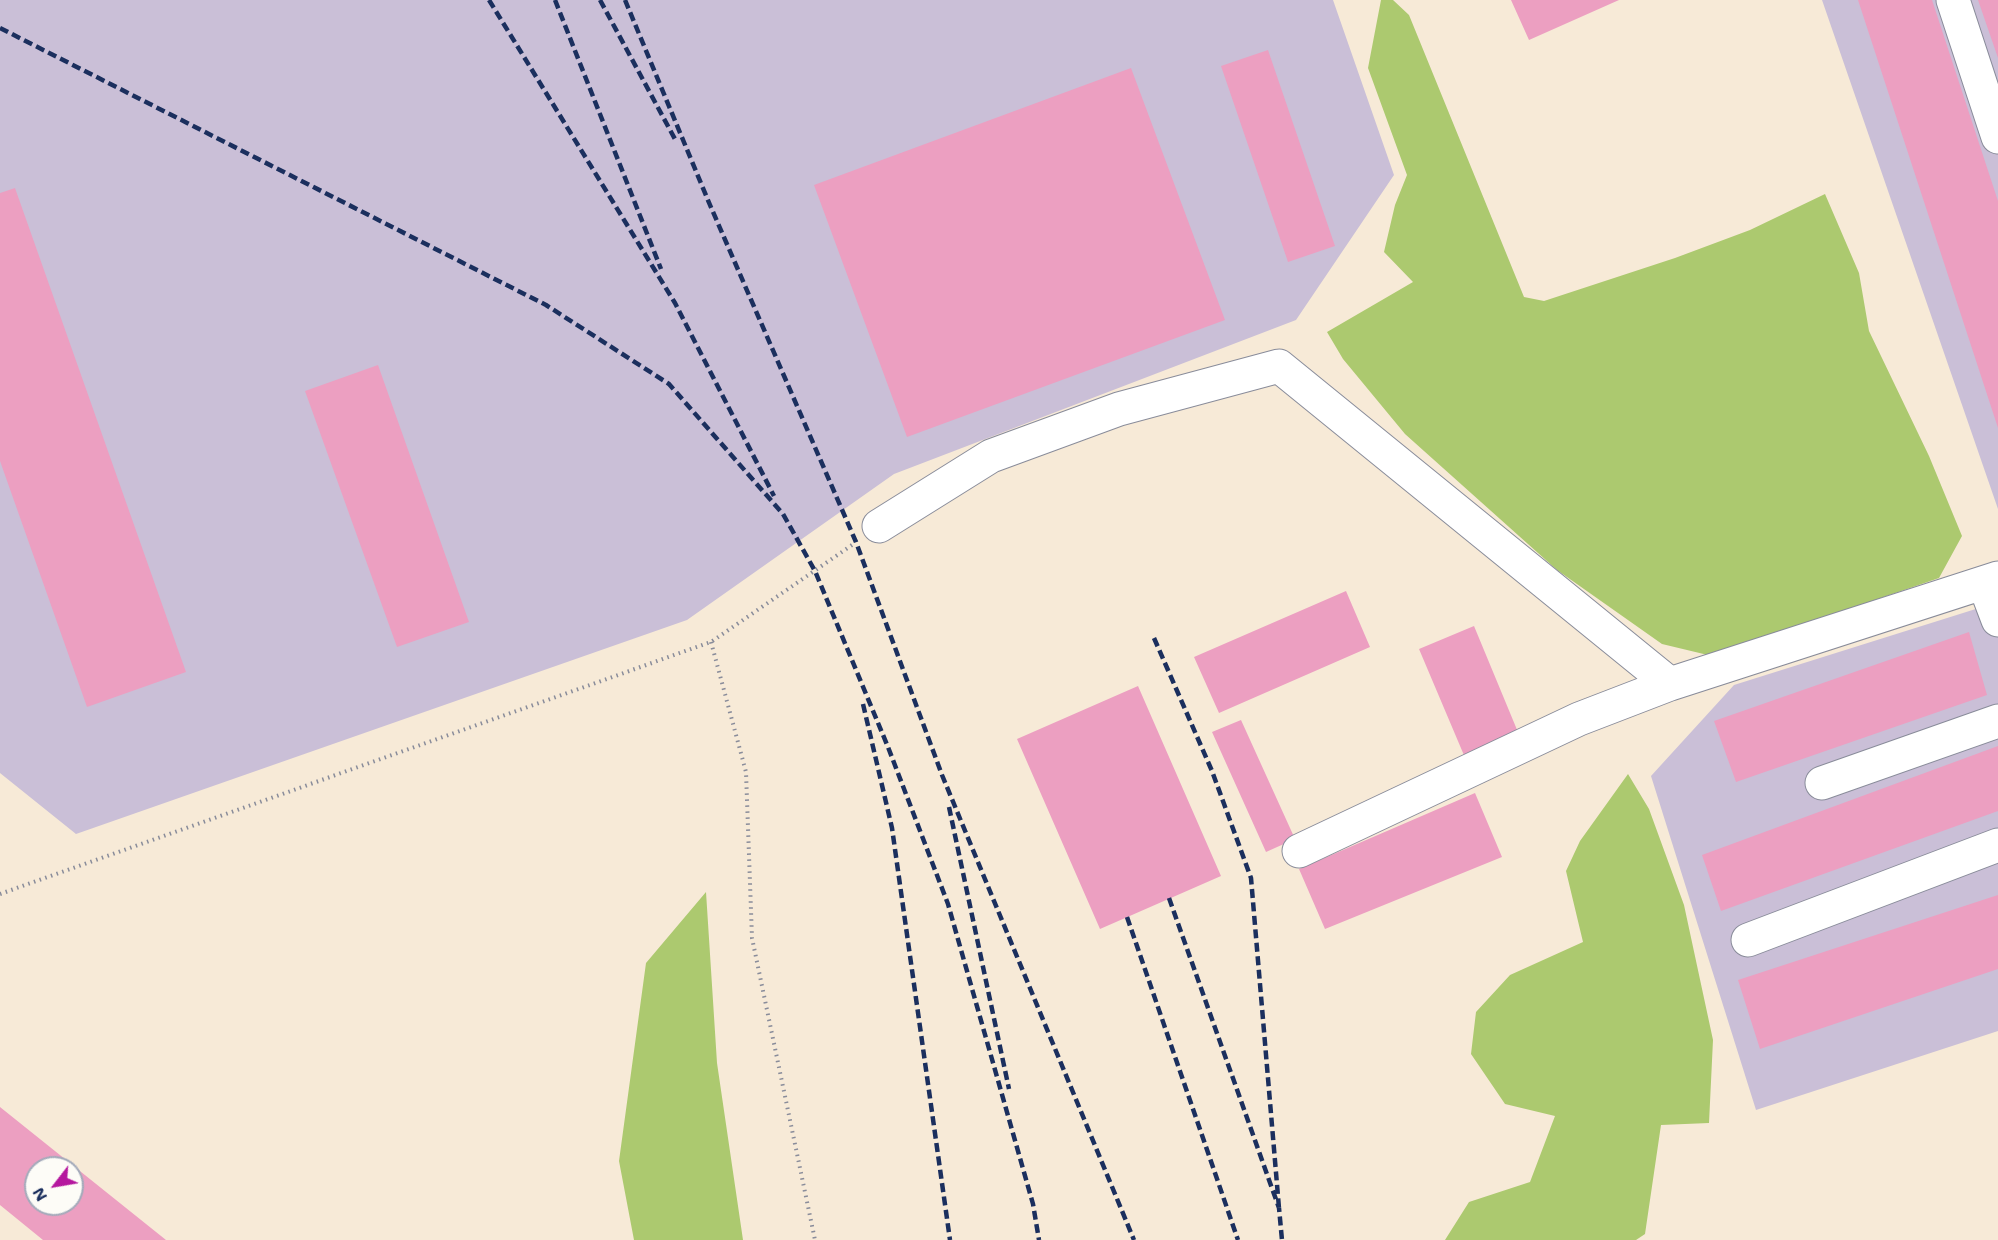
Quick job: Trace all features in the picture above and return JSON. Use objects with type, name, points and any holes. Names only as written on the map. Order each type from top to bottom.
[{"type":"lane","points":[[1953,0],[1998,137]]},
{"type":"lane","points":[[879,526],[991,456],[1119,409],[1279,366],[1670,684]]},
{"type":"lane","points":[[1299,851],[1579,719],[1670,684],[1991,581],[1998,620]]},
{"type":"lane","points":[[1822,783],[1998,721]]},
{"type":"lane","points":[[1748,940],[1998,844]]},
{"type":"path","points":[[0,894],[711,642],[879,526]]},
{"type":"path","points":[[711,642],[746,772],[752,938],[815,1240]]},
{"type":"shaded area","points":[[0,0],[1333,0],[1394,175],[1296,320],[894,474],[687,620],[76,834],[0,773]]},
{"type":"shaded area","points":[[1822,0],[1998,0],[1998,509]]},
{"type":"shaded area","points":[[1998,602],[1998,1031],[1756,1110],[1651,776],[1734,685]]},
{"type":"green space","points":[[1381,0],[1393,0],[1409,15],[1524,297],[1544,301],[1675,258],[1750,230],[1825,194],[1859,273],[1869,331],[1929,456],[1962,536],[1939,578],[1712,656],[1662,644],[1557,570],[1405,434],[1343,359],[1327,332],[1413,282],[1384,252],[1395,205],[1407,175],[1368,68]]},
{"type":"green space","points":[[1628,774],[1649,809],[1684,905],[1713,1040],[1709,1123],[1661,1125],[1645,1234],[1636,1240],[1445,1240],[1469,1202],[1530,1182],[1555,1116],[1505,1104],[1471,1054],[1476,1012],[1510,975],[1583,942],[1566,871],[1580,841]]},
{"type":"green space","points":[[706,892],[717,1063],[743,1240],[634,1240],[619,1161],[646,963]]},
{"type":"building","points":[[1511,0],[1619,0],[1529,40]]},
{"type":"building","points":[[1858,0],[1932,0],[1998,201],[1998,428]]},
{"type":"building","points":[[1978,0],[1998,0],[1998,58]]},
{"type":"building","points":[[1268,50],[1335,246],[1288,262],[1221,66]]},
{"type":"building","points":[[1131,68],[1225,320],[907,437],[814,185]]},
{"type":"building","points":[[15,188],[186,672],[87,707],[0,461],[0,193]]},
{"type":"building","points":[[378,365],[469,622],[397,647],[305,391]]},
{"type":"building","points":[[1346,591],[1370,647],[1219,713],[1194,657]]},
{"type":"building","points":[[1474,626],[1520,737],[1466,760],[1419,649]]},
{"type":"building","points":[[1969,632],[1987,695],[1736,782],[1714,721]]},
{"type":"building","points":[[1138,686],[1221,876],[1100,929],[1017,739]]},
{"type":"building","points":[[1241,720],[1295,839],[1266,852],[1212,732]]},
{"type":"building","points":[[1998,746],[1998,811],[1721,911],[1702,855]]},
{"type":"building","points":[[1475,793],[1502,857],[1325,929],[1299,869]]},
{"type":"building","points":[[1998,895],[1998,969],[1760,1049],[1738,980]]},
{"type":"building","points":[[0,1107],[61,1156],[24,1156],[24,1216],[84,1216],[84,1174],[166,1240],[43,1240],[0,1205]]},
{"type":"railway","points":[[489,0],[675,303],[774,496]]},
{"type":"railway","points":[[555,0],[661,269]]},
{"type":"railway","points":[[600,0],[676,141]]},
{"type":"railway","points":[[625,0],[710,205],[856,542],[942,775],[1134,1240]]},
{"type":"railway","points":[[0,28],[546,305],[669,384],[783,514],[815,571],[888,747],[948,904],[1033,1204],[1039,1240]]},
{"type":"railway","points":[[1154,638],[1212,771],[1251,878],[1279,1208]]},
{"type":"railway","points":[[863,704],[892,828],[950,1240]]},
{"type":"railway","points":[[949,807],[1009,1089]]},
{"type":"railway","points":[[1169,898],[1279,1208],[1282,1240]]},
{"type":"railway","points":[[1127,917],[1238,1240]]}]
